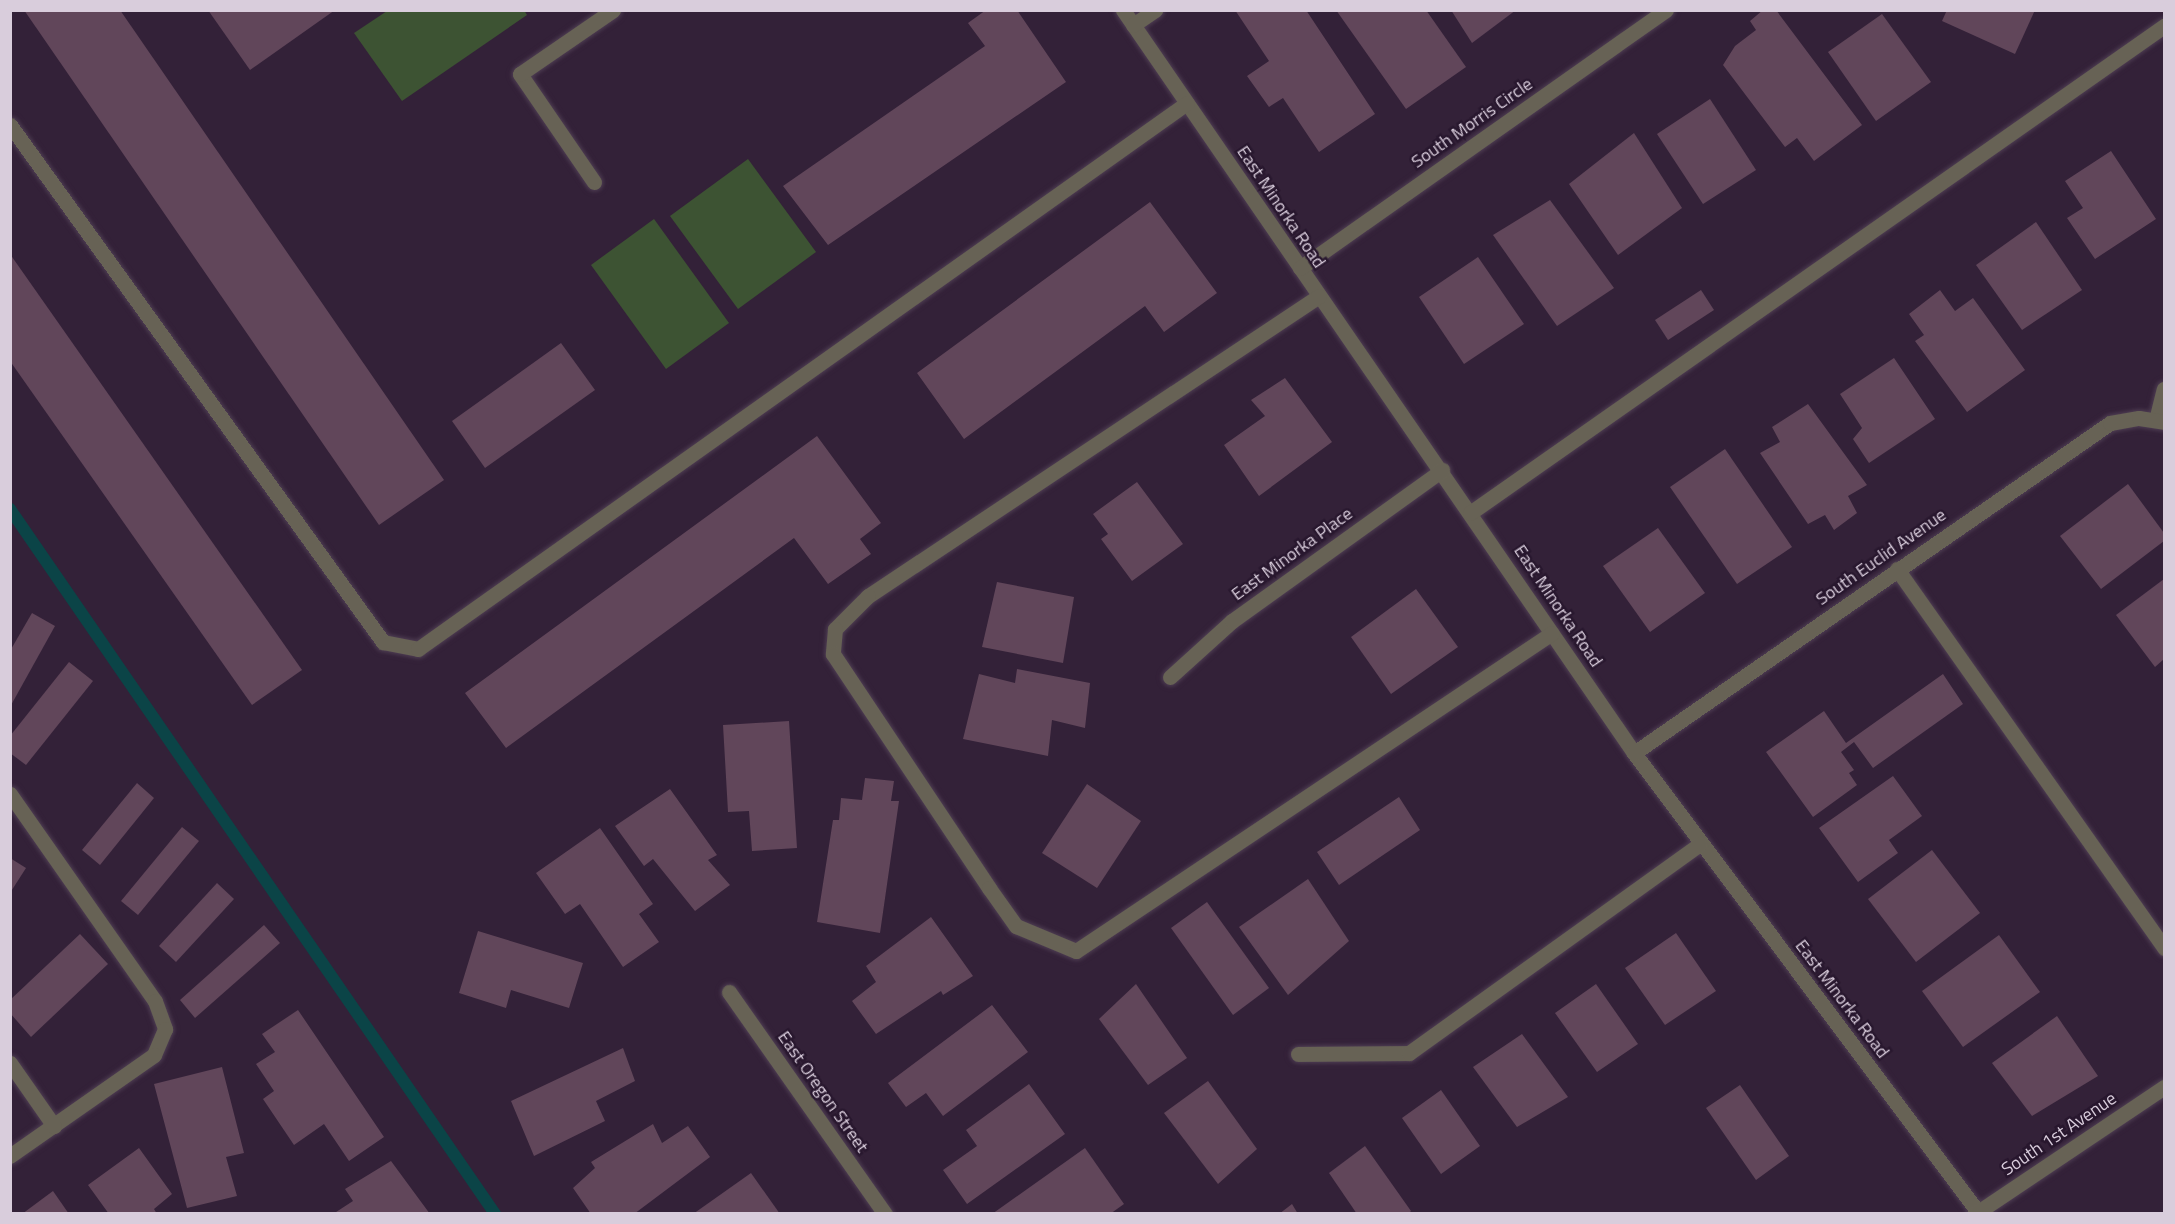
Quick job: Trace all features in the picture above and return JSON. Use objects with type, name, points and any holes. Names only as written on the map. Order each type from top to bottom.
[{"type":"street","points":[[594,182],[520,74],[613,10]]},
{"type":"street","name":"East Minorka Road","points":[[1123,10],[1634,753],[1976,1213]]},
{"type":"street","points":[[1133,25],[1155,10]]},
{"type":"street","name":"South Morris Circle","points":[[1300,268],[1666,10]]},
{"type":"street","points":[[1470,513],[1587,428],[2164,26]]},
{"type":"street","points":[[10,125],[383,642],[418,649],[1187,103]]},
{"type":"street","points":[[1319,296],[868,596],[835,629],[832,654],[989,888],[1016,926],[1076,951],[1552,633]]},
{"type":"street","points":[[2160,420],[2164,389]]},
{"type":"street","name":"South Euclid Avenue","points":[[1634,753],[2110,423],[2139,418],[2160,420]]},
{"type":"street","name":"East Minorka Place","points":[[1170,677],[1232,621],[1442,471]]},
{"type":"street","points":[[1897,569],[2164,948]]},
{"type":"street","points":[[10,794],[155,1001],[165,1029],[154,1055],[10,1156]]},
{"type":"street","points":[[1298,1054],[1409,1053],[1700,844]]},
{"type":"street","name":"East Oregon Street","points":[[729,992],[885,1214]]},
{"type":"street","points":[[10,1063],[54,1126]]},
{"type":"street","name":"South 1st Avenue","points":[[1976,1213],[2164,1087]]},
{"type":"green space","points":[[524,10],[527,15],[402,101],[354,33],[387,11]]},
{"type":"green space","points":[[748,159],[816,252],[738,309],[670,216]]},
{"type":"green space","points":[[654,219],[729,323],[666,369],[591,265]]},
{"type":"building","points":[[24,10],[120,10],[444,480],[379,525]]},
{"type":"building","points":[[208,10],[335,10],[250,70]]},
{"type":"building","points":[[986,10],[1017,10],[1066,82],[828,245],[783,186],[985,46],[968,23]]},
{"type":"building","points":[[1235,10],[1306,10],[1375,114],[1319,152],[1283,98],[1269,107],[1247,76],[1269,61]]},
{"type":"building","points":[[1336,10],[1426,10],[1466,67],[1406,109]]},
{"type":"building","points":[[1451,10],[1516,10],[1472,43]]},
{"type":"building","points":[[1763,10],[1776,10],[1862,125],[1814,161],[1797,138],[1785,147],[1723,65],[1735,46],[1756,30],[1750,21]]},
{"type":"building","points":[[1947,10],[2035,10],[2015,54],[1942,21]]},
{"type":"building","points":[[1882,14],[1931,82],[1876,121],[1828,52]]},
{"type":"building","points":[[1710,99],[1756,170],[1703,204],[1657,134]]},
{"type":"building","points":[[1634,133],[1682,208],[1618,255],[1569,184]]},
{"type":"building","points":[[2111,151],[2156,219],[2095,259],[2067,218],[2083,208],[2065,181]]},
{"type":"building","points":[[1550,200],[1614,288],[1557,326],[1493,235]]},
{"type":"building","points":[[1150,202],[1217,293],[1164,332],[1145,306],[964,439],[917,373]]},
{"type":"building","points":[[2036,222],[2082,290],[2022,330],[1976,265]]},
{"type":"building","points":[[10,254],[302,670],[252,705],[10,361]]},
{"type":"building","points":[[1478,257],[1524,324],[1464,364],[1419,297]]},
{"type":"building","points":[[1701,290],[1714,310],[1668,340],[1655,320]]},
{"type":"building","points":[[1940,290],[1955,311],[1973,298],[2025,370],[1967,412],[1915,341],[1924,335],[1909,314]]},
{"type":"building","points":[[561,343],[595,390],[485,468],[452,421]]},
{"type":"building","points":[[1894,358],[1935,419],[1869,463],[1853,439],[1862,428],[1840,394]]},
{"type":"building","points":[[1285,378],[1332,442],[1259,496],[1224,445],[1265,416],[1251,400]]},
{"type":"building","points":[[1808,404],[1867,485],[1848,496],[1857,513],[1834,530],[1825,515],[1808,524],[1760,453],[1780,442],[1772,427]]},
{"type":"building","points":[[817,436],[881,523],[860,539],[871,554],[828,584],[794,538],[506,748],[465,693]]},
{"type":"building","points":[[1725,449],[1792,547],[1737,584],[1670,487]]},
{"type":"building","points":[[1137,482],[1183,544],[1132,581],[1101,539],[1108,534],[1093,514]]},
{"type":"building","points":[[2128,484],[2164,533],[2164,541],[2101,589],[2060,536]]},
{"type":"building","points":[[1658,528],[1705,593],[1650,632],[1603,566]]},
{"type":"building","points":[[2164,579],[2164,659],[2155,667],[2116,615]]},
{"type":"building","points":[[997,582],[1074,597],[1063,663],[982,647]]},
{"type":"building","points":[[1416,589],[1458,647],[1391,694],[1351,637]]},
{"type":"building","points":[[32,613],[55,626],[10,707],[10,651]]},
{"type":"building","points":[[69,662],[93,681],[26,765],[10,753],[10,736]]},
{"type":"building","points":[[1017,669],[1090,683],[1085,728],[1052,720],[1048,756],[963,739],[979,674],[1015,683]]},
{"type":"building","points":[[1943,674],[1963,704],[1873,768],[1854,742],[1841,752],[1854,770],[1849,773],[1857,785],[1813,817],[1766,752],[1824,711],[1846,743]]},
{"type":"building","points":[[789,721],[797,848],[752,851],[749,811],[728,812],[723,725]]},
{"type":"building","points":[[1893,776],[1922,816],[1889,840],[1898,853],[1858,882],[1819,828]]},
{"type":"building","points":[[865,778],[894,781],[891,801],[899,801],[880,933],[817,922],[833,820],[839,820],[841,798],[862,800]]},
{"type":"building","points":[[137,783],[154,798],[100,865],[82,850]]},
{"type":"building","points":[[1087,784],[1141,821],[1097,888],[1042,853]]},
{"type":"building","points":[[670,789],[717,855],[708,860],[730,885],[695,911],[653,859],[644,866],[615,826]]},
{"type":"building","points":[[1399,797],[1420,830],[1339,885],[1317,852]]},
{"type":"building","points":[[182,827],[199,841],[138,915],[121,901]]},
{"type":"building","points":[[600,828],[653,904],[639,914],[659,942],[623,967],[580,904],[565,914],[536,873]]},
{"type":"building","points":[[1932,850],[1980,913],[1916,962],[1868,899]]},
{"type":"building","points":[[10,858],[26,868],[10,893]]},
{"type":"building","points":[[1308,879],[1349,941],[1288,995],[1239,927]]},
{"type":"building","points":[[217,883],[234,899],[176,962],[159,946]]},
{"type":"building","points":[[1207,902],[1269,988],[1233,1015],[1171,928]]},
{"type":"building","points":[[931,917],[973,976],[943,995],[941,991],[876,1034],[852,1001],[876,982],[866,966]]},
{"type":"building","points":[[264,925],[280,943],[195,1018],[180,1000]]},
{"type":"building","points":[[478,931],[583,963],[569,1008],[511,990],[506,1008],[459,993]]},
{"type":"building","points":[[1676,933],[1716,991],[1665,1025],[1625,968]]},
{"type":"building","points":[[80,934],[108,964],[31,1037],[10,1013],[10,1000]]},
{"type":"building","points":[[1999,935],[2040,992],[1963,1047],[1922,991]]},
{"type":"building","points":[[1136,984],[1187,1058],[1148,1085],[1099,1019]]},
{"type":"building","points":[[1596,984],[1638,1044],[1597,1072],[1555,1013]]},
{"type":"building","points":[[992,1005],[1028,1052],[943,1116],[926,1093],[906,1107],[888,1083]]},
{"type":"building","points":[[298,1010],[384,1137],[349,1161],[324,1124],[294,1145],[263,1099],[274,1091],[256,1064],[275,1052],[262,1034]]},
{"type":"building","points":[[2057,1016],[2098,1076],[2032,1116],[1992,1063]]},
{"type":"building","points":[[1522,1034],[1568,1097],[1517,1127],[1473,1067]]},
{"type":"building","points":[[623,1048],[635,1081],[596,1101],[605,1121],[534,1156],[511,1101]]},
{"type":"building","points":[[222,1067],[244,1153],[226,1157],[237,1196],[187,1208],[154,1084]]},
{"type":"building","points":[[1208,1081],[1257,1149],[1218,1184],[1164,1113]]},
{"type":"building","points":[[1029,1084],[1065,1134],[967,1204],[943,1170],[977,1146],[966,1130]]},
{"type":"building","points":[[1740,1085],[1789,1156],[1756,1180],[1706,1108]]},
{"type":"building","points":[[1441,1090],[1480,1146],[1441,1174],[1402,1118]]},
{"type":"building","points":[[653,1124],[662,1143],[688,1126],[710,1157],[634,1214],[591,1214],[573,1188],[595,1168],[591,1162]]},
{"type":"building","points":[[1365,1146],[1411,1211],[1408,1214],[1357,1214],[1329,1173]]},
{"type":"building","points":[[139,1148],[172,1194],[154,1209],[157,1214],[109,1214],[88,1185]]},
{"type":"building","points":[[1085,1148],[1124,1204],[1110,1214],[992,1214]]},
{"type":"building","points":[[391,1161],[430,1214],[333,1214],[353,1201],[345,1189]]},
{"type":"building","points":[[751,1173],[780,1214],[693,1214]]},
{"type":"building","points":[[53,1191],[69,1214],[22,1214]]},
{"type":"building","points":[[1292,1204],[1298,1214],[1279,1214]]},
{"type":"waterway","points":[[10,509],[495,1214]]}]
